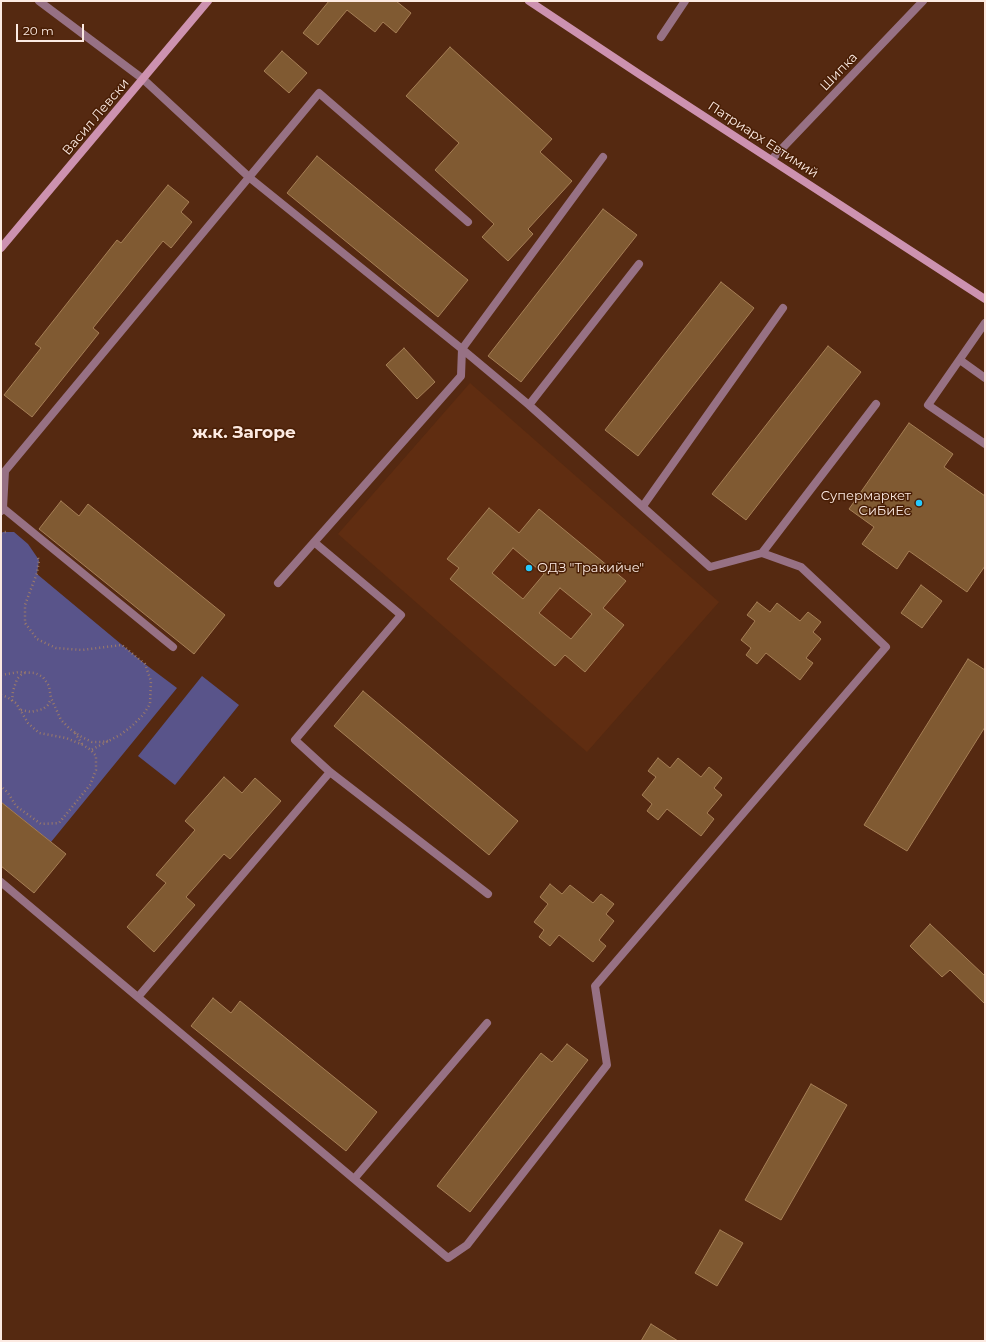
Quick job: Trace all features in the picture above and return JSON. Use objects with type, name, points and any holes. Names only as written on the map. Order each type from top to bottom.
[{"type":"main road","name":"Васил Левски","points":[[1,248],[208,1]]},
{"type":"main road","name":"Патриарх Евтимий","points":[[529,1],[985,299]]},
{"type":"street","points":[[1,882],[448,1258],[467,1245],[608,1065],[595,986],[886,647],[801,567],[762,553],[710,566],[529,405],[250,178],[143,79],[39,1]]},
{"type":"street","points":[[660,37],[685,1]]},
{"type":"street","name":"Шипка","points":[[772,160],[923,1]]},
{"type":"street","points":[[173,647],[2,510],[3,468],[250,178],[319,93],[468,222]]},
{"type":"street","points":[[278,583],[461,376],[462,349],[603,157]]},
{"type":"street","points":[[529,405],[639,264]]},
{"type":"street","points":[[643,506],[783,308]]},
{"type":"street","points":[[985,323],[928,405],[985,444]]},
{"type":"street","points":[[960,360],[985,378]]},
{"type":"street","points":[[762,553],[876,404]]},
{"type":"street","points":[[314,542],[401,615],[295,740],[330,772],[488,894]]},
{"type":"street","points":[[138,997],[330,772]]},
{"type":"street","points":[[354,1179],[487,1023]]},
{"type":"path","points":[[1,534],[3,532],[8,532]]},
{"type":"path","points":[[36,554],[39,560],[37,573],[25,606],[25,623],[37,639],[56,648],[82,650],[122,645],[145,664],[151,681],[150,704],[143,715],[132,726],[113,740],[91,750]]},
{"type":"path","points":[[1,675],[26,672],[35,673],[43,677],[49,686],[51,698],[61,720],[70,729],[92,742],[113,740]]},
{"type":"path","points":[[12,701],[13,691],[17,679],[26,672]]},
{"type":"path","points":[[1,695],[16,703],[28,723],[38,733],[66,738],[83,744],[96,756],[96,770],[90,785],[59,823],[41,824],[16,806],[8,793],[1,786]]},
{"type":"path","points":[[21,710],[31,712],[43,708],[48,705],[51,698]]},
{"type":"path","points":[[75,732],[83,744]]},
{"type":"shaded area","name":"ОДЗ \"Тракийче\"","points":[[470,383],[719,602],[587,752],[338,534]]},
{"type":"shaded area","points":[[14,532],[28,544],[39,560],[37,574],[145,664],[177,688],[51,842],[1,802],[1,533]]},
{"type":"shaded area","points":[[202,676],[239,705],[175,785],[138,756]]},
{"type":"building","points":[[329,1],[396,1],[411,13],[396,33],[383,22],[375,32],[347,10],[318,45],[303,33]]},
{"type":"building","points":[[450,47],[552,139],[540,152],[572,181],[528,229],[533,234],[508,261],[482,237],[494,224],[435,170],[459,143],[406,96]]},
{"type":"building","points":[[282,51],[307,73],[289,93],[264,71]]},
{"type":"building","points":[[317,156],[468,280],[438,317],[287,193]]},
{"type":"building","points":[[168,185],[189,202],[181,212],[192,222],[171,248],[163,241],[93,328],[99,333],[32,417],[4,395],[41,348],[35,344],[117,240],[121,243]]},
{"type":"building","points":[[603,209],[637,235],[521,382],[488,356]]},
{"type":"building","points":[[721,282],[754,308],[638,456],[605,430]]},
{"type":"building","points":[[828,346],[861,372],[746,520],[712,494]]},
{"type":"building","points":[[404,348],[435,382],[417,399],[386,365]]},
{"type":"building","name":"Супермаркет СиБиЕс","points":[[909,423],[953,454],[944,467],[985,496],[985,566],[967,592],[909,551],[897,569],[862,544],[874,527],[849,509]]},
{"type":"building","points":[[61,501],[79,516],[88,504],[225,615],[194,654],[39,529]]},
{"type":"building","points":[[489,508],[519,533],[539,509],[626,581],[603,608],[624,625],[585,672],[565,655],[555,666],[450,579],[459,568],[447,559]],"holes":[[[513,548],[544,574],[523,599],[492,573]],[[560,588],[592,614],[571,639],[539,613]]]},
{"type":"building","points":[[921,585],[942,601],[922,628],[901,613]]},
{"type":"building","points":[[757,602],[770,612],[777,603],[800,621],[808,612],[821,622],[813,632],[821,639],[806,658],[813,663],[800,680],[766,653],[757,664],[746,655],[751,648],[741,640],[755,621],[747,615]]},
{"type":"building","points":[[968,659],[985,670],[985,727],[907,851],[864,825]]},
{"type":"building","points":[[363,691],[518,821],[489,855],[334,726]]},
{"type":"building","points":[[658,758],[670,768],[678,758],[701,777],[709,767],[722,778],[714,788],[722,795],[707,813],[714,819],[701,836],[667,809],[658,820],[647,811],[652,804],[642,795],[656,777],[648,771]]},
{"type":"building","points":[[224,777],[242,793],[255,778],[281,801],[230,859],[224,854],[186,897],[195,905],[154,952],[127,927],[166,883],[156,875],[195,830],[185,821]]},
{"type":"building","points":[[1,802],[66,854],[34,893],[1,866]]},
{"type":"building","points":[[550,884],[562,894],[570,885],[593,903],[601,894],[614,904],[606,914],[614,921],[599,940],[606,946],[593,962],[559,935],[550,946],[539,937],[544,930],[534,922],[548,904],[540,897]]},
{"type":"building","points":[[930,924],[985,976],[985,1004],[950,970],[942,977],[910,946]]},
{"type":"building","points":[[213,998],[231,1013],[240,1001],[377,1112],[346,1151],[191,1026]]},
{"type":"building","points":[[567,1044],[588,1060],[470,1212],[437,1186],[541,1053],[552,1062]]},
{"type":"building","points":[[811,1084],[847,1105],[781,1220],[745,1200]]},
{"type":"building","points":[[720,1230],[743,1243],[717,1286],[695,1273]]},
{"type":"building","points":[[651,1324],[678,1341],[641,1341]]},
{"type":"place","name":"Супермаркет СиБиЕс","points":[[919,503]]},
{"type":"place","name":"ОДЗ \"Тракийче\"","points":[[529,568]]},
{"type":"district","name":"ж.к. Загорe","points":[[244,433]]}]
